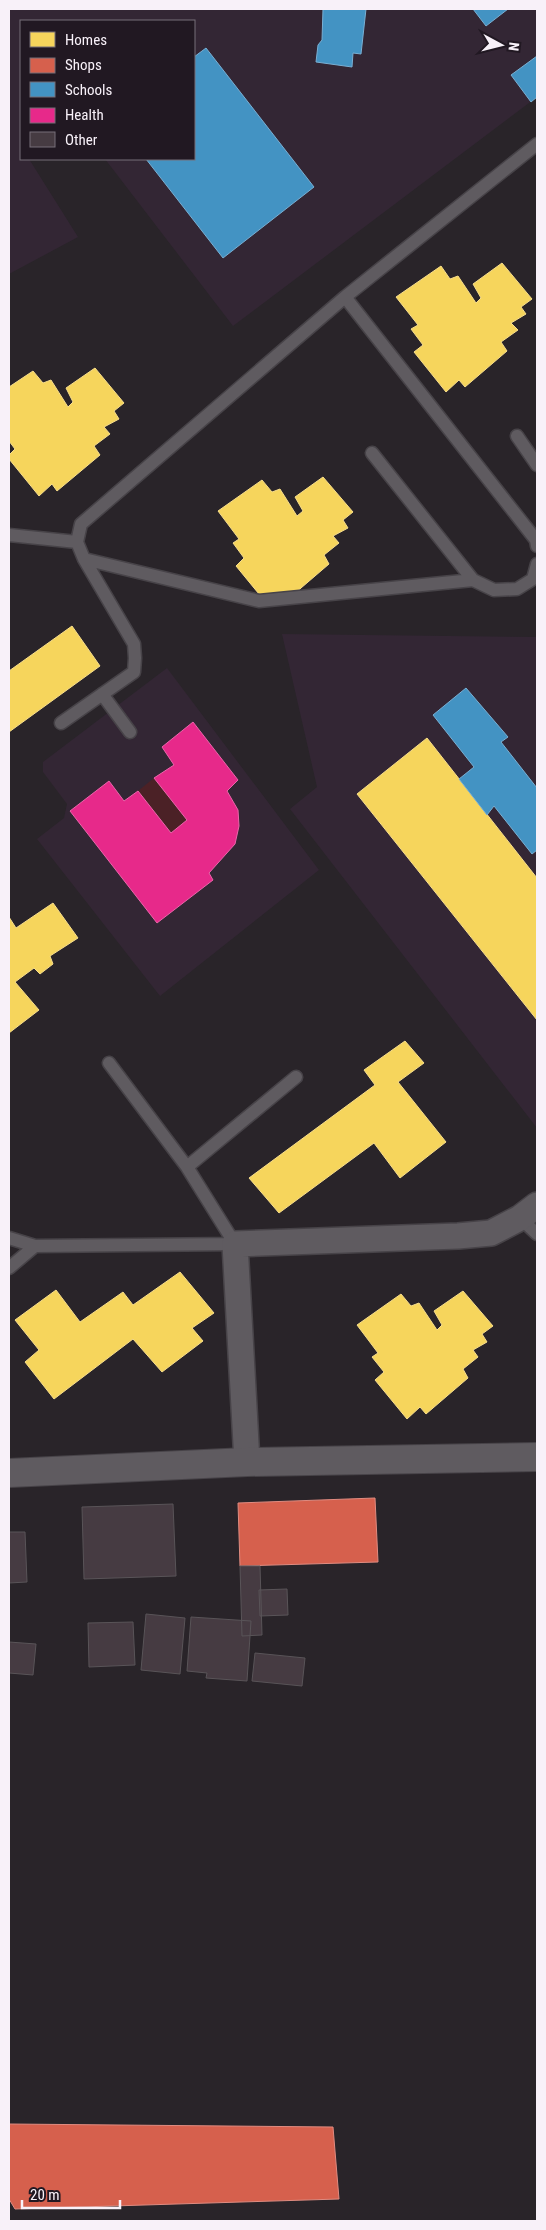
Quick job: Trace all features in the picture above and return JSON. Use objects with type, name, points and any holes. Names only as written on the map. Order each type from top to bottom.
[{"type":"street","points":[[247,1462],[235,1244],[458,1236],[491,1232],[532,1219]]},
{"type":"street","points":[[9,1473],[247,1462],[537,1458]]},
{"type":"lane","points":[[61,723],[134,672],[136,658],[134,644],[84,559],[77,542],[81,524],[345,298],[537,144]]},
{"type":"lane","points":[[345,298],[536,540],[537,546]]},
{"type":"lane","points":[[517,436],[537,466]]},
{"type":"lane","points":[[372,453],[473,580],[494,590],[517,589],[533,579],[537,564]]},
{"type":"lane","points":[[9,535],[77,542]]},
{"type":"lane","points":[[84,559],[259,601],[473,580]]},
{"type":"lane","points":[[102,694],[130,732]]},
{"type":"lane","points":[[109,1063],[187,1167],[235,1244]]},
{"type":"lane","points":[[187,1167],[296,1078]]},
{"type":"lane","points":[[9,1238],[34,1246],[235,1244]]},
{"type":"lane","points":[[9,1268],[34,1246]]},
{"type":"shaded area","points":[[9,9],[537,9],[537,97],[233,326],[106,160],[195,160],[195,20],[20,20],[20,160],[30,160],[78,237],[9,274]]},
{"type":"shaded area","points":[[282,634],[537,637],[537,1128],[290,809],[317,787]]},
{"type":"shaded area","points":[[167,668],[319,870],[160,996],[37,839],[64,818],[67,804],[43,772],[43,762]]},
{"type":"shaded area","points":[[154,778],[187,820],[171,833],[138,791]]},
{"type":"building: Homes","points":[[502,263],[532,299],[521,307],[526,314],[511,323],[518,330],[501,342],[507,351],[465,387],[459,380],[446,392],[414,352],[423,345],[411,329],[418,325],[396,297],[441,266],[450,279],[458,276],[476,303],[481,298],[473,284]]},
{"type":"building: Homes","points":[[95,368],[124,403],[114,411],[119,419],[104,427],[110,434],[94,446],[100,455],[57,491],[52,484],[39,496],[9,459],[9,455],[15,449],[9,441],[9,387],[33,371],[43,383],[51,380],[68,407],[73,402],[66,388]]},
{"type":"building: Homes","points":[[323,477],[353,512],[343,520],[348,528],[333,536],[339,543],[324,555],[329,564],[287,600],[268,605],[236,566],[244,558],[233,543],[239,539],[218,511],[262,480],[272,492],[280,489],[297,516],[303,511],[295,497]]},
{"type":"building: Homes","points":[[72,626],[100,666],[9,732],[9,671]]},
{"type":"building: Homes","points":[[427,738],[537,878],[537,1020],[357,794]]},
{"type":"building: Homes","points":[[53,903],[78,938],[50,956],[53,964],[40,974],[34,968],[15,982],[39,1010],[9,1033],[9,917],[16,928]]},
{"type":"building: Homes","points":[[405,1041],[424,1063],[398,1082],[446,1142],[400,1178],[374,1143],[279,1213],[249,1178],[375,1085],[364,1070]]},
{"type":"building: Homes","points":[[180,1272],[214,1313],[192,1328],[203,1341],[162,1372],[133,1339],[54,1399],[25,1362],[39,1350],[15,1320],[56,1290],[80,1322],[123,1292],[133,1305]]},
{"type":"building: Homes","points":[[463,1291],[493,1326],[482,1334],[487,1342],[473,1350],[478,1357],[463,1369],[468,1378],[426,1414],[420,1407],[407,1419],[375,1380],[384,1372],[372,1357],[378,1353],[357,1325],[401,1294],[411,1306],[419,1303],[437,1330],[442,1325],[434,1311]]},
{"type":"building: Shops","points":[[375,1498],[378,1562],[240,1566],[238,1503]]},
{"type":"building: Shops","points":[[9,2124],[333,2127],[339,2199],[15,2209],[9,2199]]},
{"type":"building: Schools","points":[[323,9],[366,9],[361,54],[353,53],[352,67],[316,62],[318,45],[322,40]]},
{"type":"building: Schools","points":[[473,9],[508,9],[486,26]]},
{"type":"building: Schools","points":[[206,48],[314,187],[223,258],[147,160],[195,160],[195,56]]},
{"type":"building: Schools","points":[[537,56],[537,97],[531,102],[511,75]]},
{"type":"building: Schools","points":[[466,688],[508,737],[501,742],[537,788],[537,850],[532,854],[494,806],[487,815],[459,779],[474,767],[433,715]]},
{"type":"building: Health","points":[[193,722],[238,780],[227,791],[238,810],[239,826],[235,844],[209,873],[213,880],[157,923],[70,811],[109,781],[124,801],[138,791],[171,833],[187,820],[154,778],[174,765],[162,747]]},
{"type":"building: Other","points":[[173,1504],[176,1576],[84,1579],[82,1507]]},
{"type":"building: Other","points":[[9,1532],[25,1532],[27,1582],[9,1583]]},
{"type":"building: Other","points":[[240,1566],[260,1566],[262,1635],[242,1636]]},
{"type":"building: Other","points":[[287,1589],[288,1615],[260,1616],[259,1590]]},
{"type":"building: Other","points":[[146,1614],[185,1618],[180,1674],[141,1670]]},
{"type":"building: Other","points":[[191,1617],[251,1621],[247,1681],[206,1678],[207,1673],[187,1671]]},
{"type":"building: Other","points":[[133,1622],[135,1665],[89,1667],[88,1623]]},
{"type":"building: Other","points":[[9,1642],[36,1644],[33,1675],[9,1673]]},
{"type":"building: Other","points":[[255,1653],[305,1658],[302,1686],[252,1681]]}]
